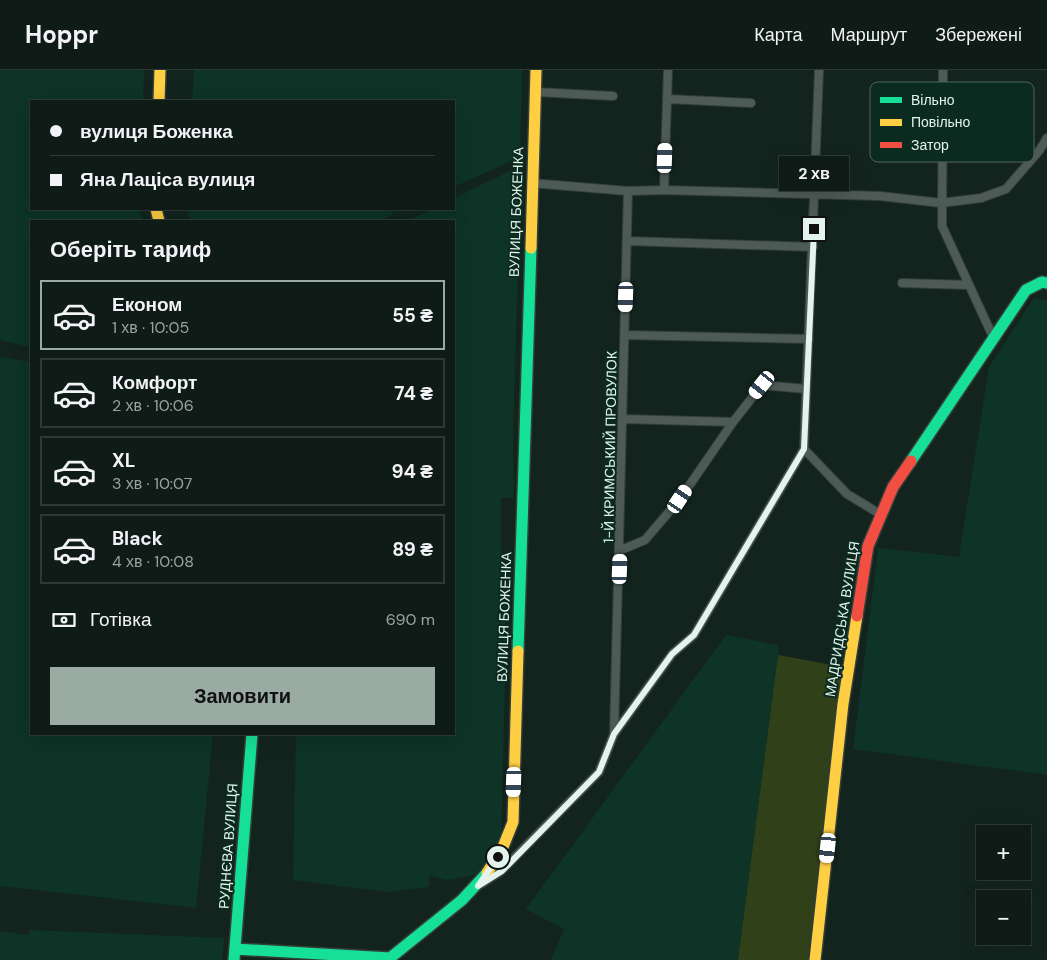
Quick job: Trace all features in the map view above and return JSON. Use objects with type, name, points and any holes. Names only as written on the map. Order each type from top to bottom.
[{"type":"street","points":[[159,100],[160,70]]},
{"type":"street","name":"ВУЛИЦЯ БОЖЕНКА","points":[[235,954],[390,958],[407,941],[458,904],[478,886],[506,845],[513,822],[531,183],[536,70]]},
{"type":"street","points":[[664,190],[668,70]]},
{"type":"street","points":[[478,886],[502,871],[599,772],[614,734],[672,654],[694,635],[804,449],[819,70]]},
{"type":"street","points":[[536,92],[613,96]]},
{"type":"street","points":[[667,99],[751,103]]},
{"type":"street","points":[[1034,157],[1047,138]]},
{"type":"street","points":[[941,162],[940,203],[942,226],[994,339]]},
{"type":"street","points":[[531,183],[628,191],[664,190],[880,196],[940,203],[981,198],[1006,189],[1029,162]]},
{"type":"street","name":"1-Й КРИМСЬКИЙ ПРОВУЛОК","points":[[614,734],[628,191]]},
{"type":"street","points":[[627,241],[813,247]]},
{"type":"street","name":"МАДРИДСЬКА ВУЛИЦЯ","points":[[815,960],[843,704],[868,546],[893,487],[1026,290],[1042,282],[1047,283]]},
{"type":"street","points":[[902,283],[969,285]]},
{"type":"street","points":[[625,335],[809,339]]},
{"type":"street","points":[[620,550],[645,540],[680,499],[733,422],[762,385],[806,389]]},
{"type":"street","points":[[623,419],[733,422]]},
{"type":"street","points":[[804,449],[847,494],[880,514]]},
{"type":"street","name":"РУДНЄВА ВУЛИЦЯ","points":[[235,954],[252,735]]},
{"type":"shaded area","points":[[0,70],[144,70],[143,100],[30,100],[30,210],[139,210],[143,220],[30,220],[30,347],[0,340]]},
{"type":"shaded area","points":[[194,70],[522,70],[520,157],[455,187],[455,100],[192,100]]},
{"type":"shaded area","points":[[516,168],[521,168],[513,436],[514,498],[501,498],[501,598],[507,599],[501,844],[480,874],[447,880],[429,876],[429,887],[388,892],[293,880],[296,735],[455,735],[455,220],[409,220],[431,210],[455,210],[455,198]]},
{"type":"shaded area","points":[[187,210],[393,210],[393,214],[381,220],[191,220]]},
{"type":"shaded area","points":[[1034,298],[1047,300],[1047,775],[853,749],[878,548],[959,557],[989,367]]},
{"type":"shaded area","points":[[0,357],[30,362],[30,735],[213,735],[196,908],[0,886]]},
{"type":"shaded area","points":[[726,635],[778,645],[738,960],[551,960],[564,929],[526,909]]},
{"type":"shaded area","points":[[778,655],[843,667],[808,960],[738,960]]},
{"type":"shaded area","points":[[30,930],[224,938],[222,960],[0,960],[0,931],[29,935]]},
{"type":"traffic: fast","points":[[518,651],[531,248]]},
{"type":"traffic: fast","points":[[911,461],[1026,290],[1042,282],[1047,283]]},
{"type":"traffic: fast","points":[[234,960],[252,735]]},
{"type":"traffic: fast","points":[[235,949],[390,958],[462,900],[487,873]]},
{"type":"traffic: slow","points":[[159,100],[160,70]]},
{"type":"traffic: slow","points":[[531,248],[536,70]]},
{"type":"traffic: slow","points":[[156,210],[159,220]]},
{"type":"traffic: slow","points":[[815,960],[843,704],[857,616]]},
{"type":"traffic: slow","points":[[487,873],[503,847],[513,822],[518,651]]},
{"type":"traffic: jam","points":[[857,616],[868,546],[893,487],[911,461]]},
{"type":"route","points":[[498,857],[478,886],[502,871],[599,772],[614,734],[672,654],[694,635],[804,449],[814,229]]}]
